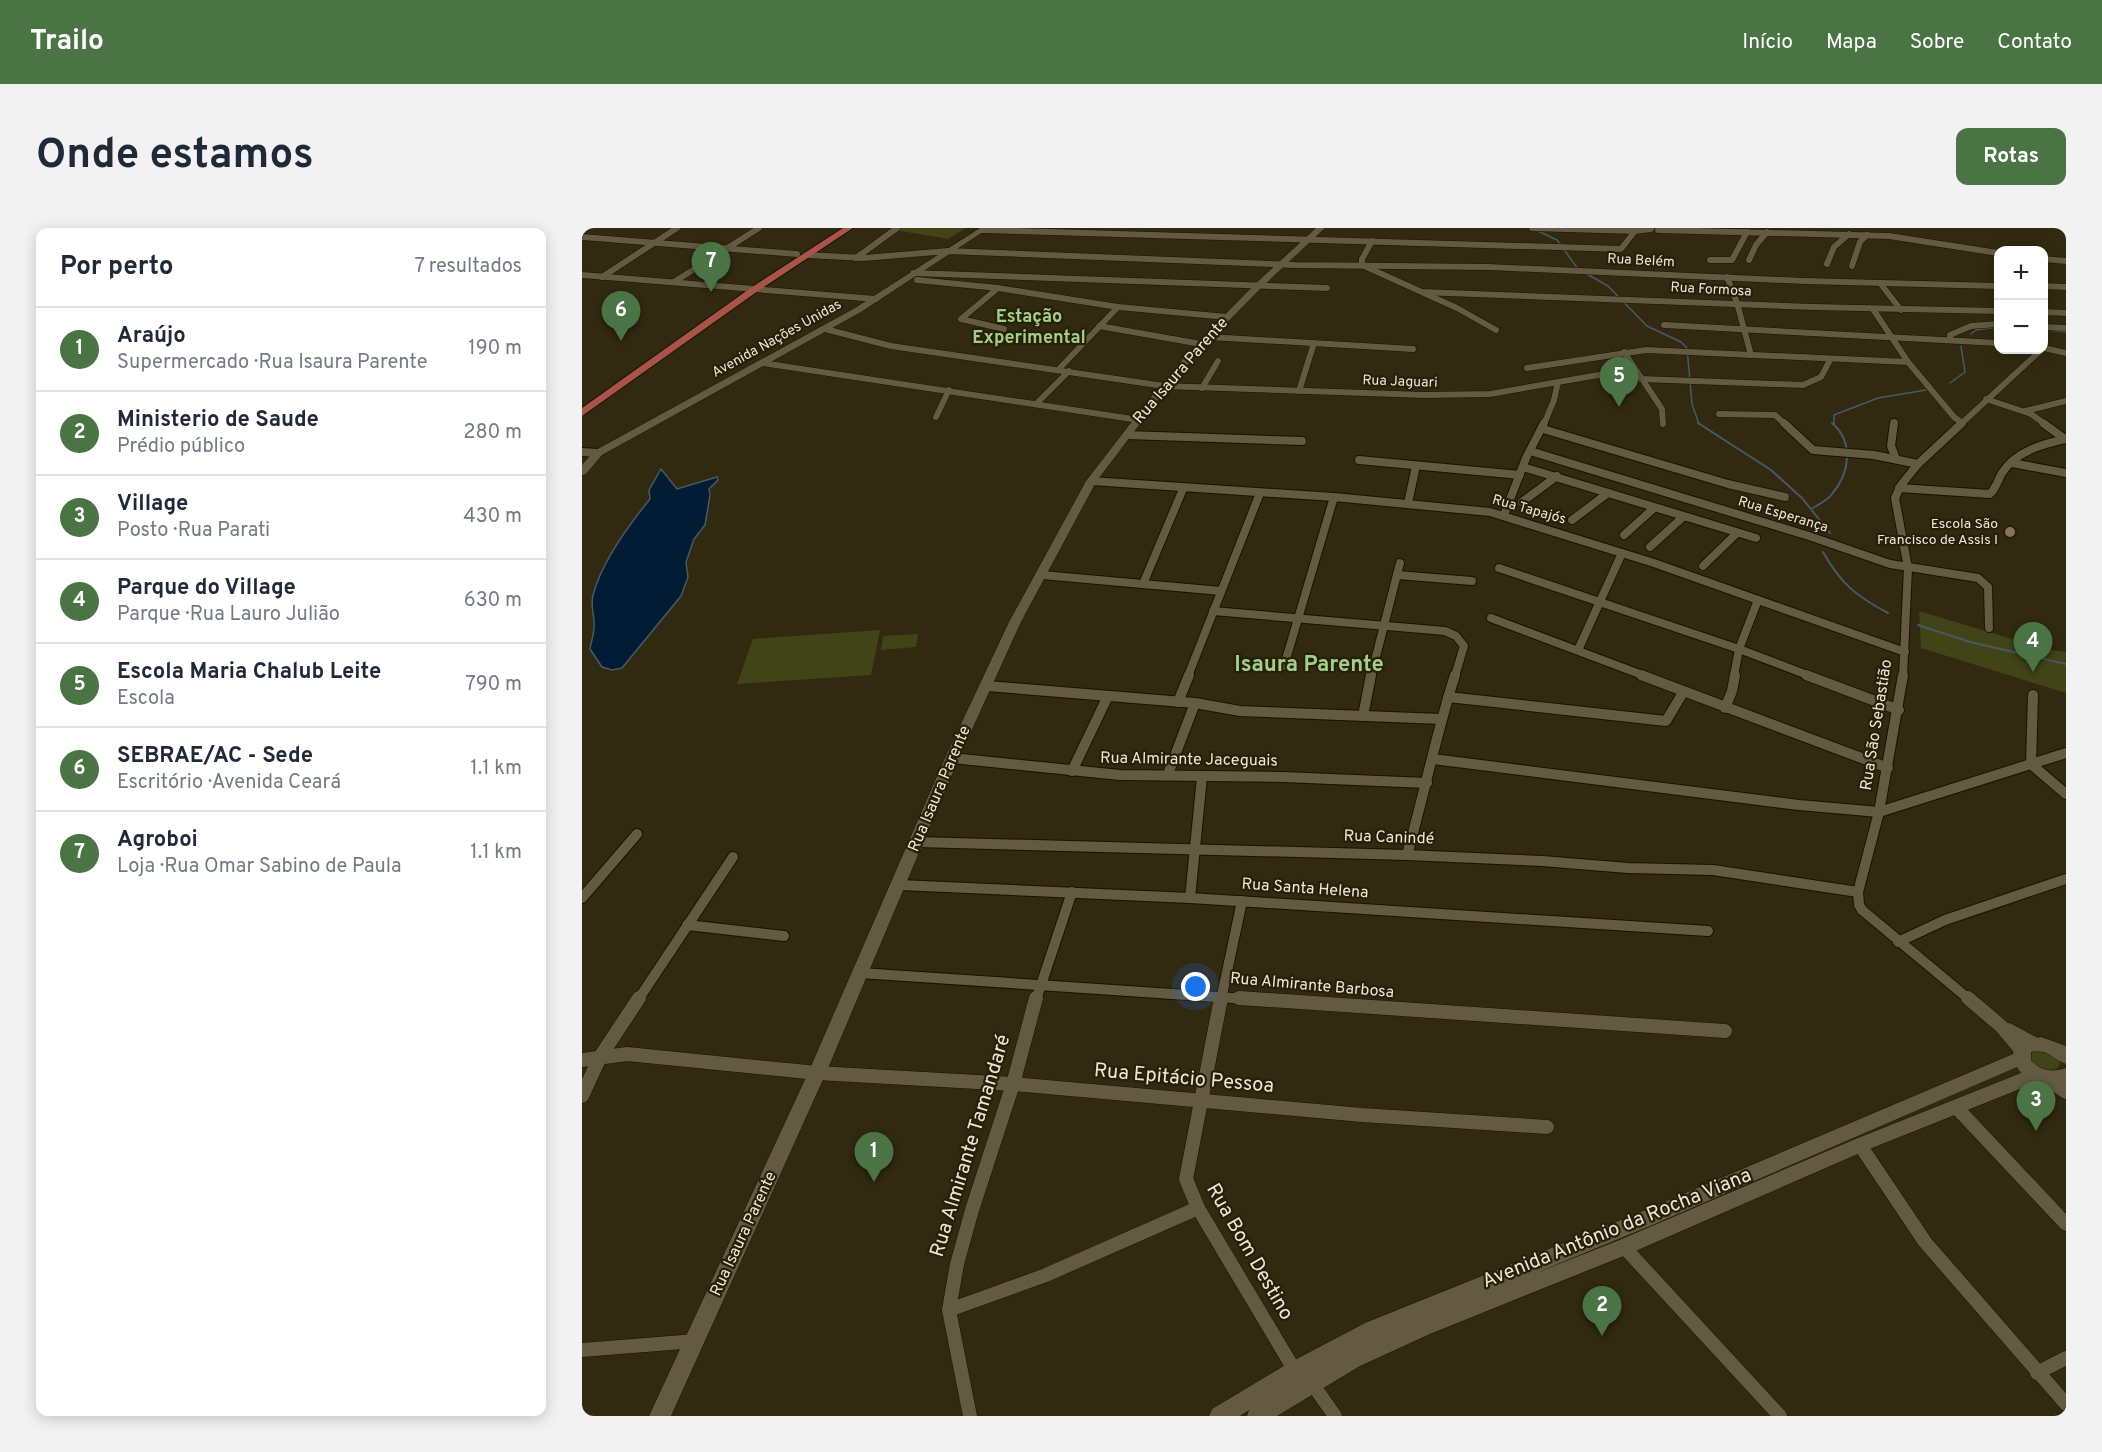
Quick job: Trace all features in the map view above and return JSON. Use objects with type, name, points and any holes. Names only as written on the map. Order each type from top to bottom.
[{"type":"main road","points":[[582,404],[749,288],[841,228]]},
{"type":"main road","points":[[802,254],[849,228]]},
{"type":"main road","points":[[582,413],[749,288]]},
{"type":"street","points":[[582,235],[588,228]]},
{"type":"street","points":[[602,277],[677,228]]},
{"type":"street","points":[[674,282],[759,228]]},
{"type":"street","points":[[855,258],[897,228]]},
{"type":"street","points":[[1121,235],[1131,228]]},
{"type":"street","points":[[1160,236],[1169,228]]},
{"type":"street","name":"Rua Isaura Parente","points":[[660,1416],[817,1073],[900,885],[952,758],[1015,622],[1091,480],[1164,386],[1205,340],[1258,286],[1321,228]]},
{"type":"street","points":[[1532,228],[1889,236],[1994,252]]},
{"type":"street","points":[[1668,228],[1678,230]]},
{"type":"street","points":[[1827,264],[1834,247],[1854,228]]},
{"type":"street","points":[[984,229],[1621,249],[1635,231]]},
{"type":"street","name":"Avenida Nações Unidas","points":[[582,472],[598,453],[825,329],[984,229]]},
{"type":"street","points":[[1710,260],[1732,260],[1747,232]]},
{"type":"street","points":[[1749,260],[1756,245],[1767,232]]},
{"type":"street","name":"Rua Belém","points":[[582,235],[855,258],[948,251],[1283,264],[1575,270],[1994,286]]},
{"type":"street","points":[[1852,266],[1860,242],[1867,235]]},
{"type":"street","points":[[1372,241],[1362,265],[1457,308],[1496,330]]},
{"type":"street","points":[[2048,260],[2063,261],[2066,270]]},
{"type":"street","points":[[914,273],[1327,288]]},
{"type":"street","points":[[582,275],[876,299]]},
{"type":"street","points":[[1727,277],[1737,303],[1751,355]]},
{"type":"street","points":[[905,279],[998,288],[1118,307],[1227,317]]},
{"type":"street","points":[[1880,283],[1901,310]]},
{"type":"street","points":[[2048,286],[2066,287]]},
{"type":"street","points":[[998,288],[961,319],[1004,329]]},
{"type":"street","name":"Rua Formosa","points":[[1422,292],[1901,310],[1994,311]]},
{"type":"street","points":[[1058,370],[1118,307]]},
{"type":"street","points":[[1873,309],[1908,362],[1954,417],[1962,423]]},
{"type":"street","points":[[2048,312],[2066,313]]},
{"type":"street","points":[[1664,325],[1994,343]]},
{"type":"street","points":[[1950,340],[1950,335],[1957,330],[1994,325]]},
{"type":"street","points":[[1099,326],[1205,340],[1314,343],[1413,350]]},
{"type":"street","points":[[2048,327],[2066,328]]},
{"type":"street","name":"Rua Jaguari","points":[[825,329],[883,344],[1164,386],[1202,388],[1473,394],[1506,392],[1633,369]]},
{"type":"street","points":[[1299,391],[1314,343]]},
{"type":"street","points":[[2048,350],[2065,353]]},
{"type":"street","points":[[1527,368],[1623,352],[1685,351],[1830,360],[1908,362]]},
{"type":"street","points":[[1623,352],[1662,409],[1663,424]]},
{"type":"street","points":[[1899,488],[1918,464],[2036,354]]},
{"type":"street","points":[[1641,379],[1807,385],[1826,372],[1830,360]]},
{"type":"street","points":[[1202,388],[1218,361]]},
{"type":"street","points":[[762,363],[1139,420]]},
{"type":"street","points":[[1036,404],[1069,371]]},
{"type":"street","points":[[1504,515],[1530,451],[1543,429],[1555,398],[1558,382]]},
{"type":"street","points":[[936,417],[949,390]]},
{"type":"street","points":[[1986,399],[2038,417],[2066,439]]},
{"type":"street","points":[[2025,411],[2066,401]]},
{"type":"street","points":[[1719,414],[1779,416],[1810,449],[1862,454],[1918,464]]},
{"type":"street","points":[[1894,423],[1891,446],[1896,459]]},
{"type":"street","points":[[1543,429],[1636,454],[1728,484],[1785,497]]},
{"type":"street","points":[[1127,435],[1302,441]]},
{"type":"street","points":[[1899,488],[1990,494],[2002,473],[2012,463],[2038,446],[2066,439]]},
{"type":"street","name":"Rua Esperança","points":[[1530,451],[1809,536],[1872,559],[1908,568],[1972,576],[1984,580],[1989,591],[1989,628]]},
{"type":"street","points":[[582,452],[598,453]]},
{"type":"street","points":[[1359,460],[1416,466],[1521,471],[1557,476],[1756,538]]},
{"type":"street","points":[[2012,463],[2066,473]]},
{"type":"street","points":[[1408,504],[1416,466]]},
{"type":"street","points":[[1522,502],[1557,476]]},
{"type":"street","name":"Rua Tapajós","points":[[1091,480],[1183,489],[1334,497],[1504,515],[1622,553],[1905,652]]},
{"type":"street","name":"Rua São Sebastião","points":[[1858,892],[1888,768],[1899,710],[1905,652],[1908,568],[1895,506],[1899,488]]},
{"type":"street","points":[[1143,584],[1183,489]]},
{"type":"street","points":[[1178,702],[1260,493]]},
{"type":"street","points":[[1572,520],[1608,493]]},
{"type":"street","points":[[1284,666],[1334,497]]},
{"type":"street","points":[[1624,535],[1654,508]]},
{"type":"street","points":[[1650,547],[1683,517]]},
{"type":"street","points":[[1703,566],[1737,533]]},
{"type":"street","points":[[1578,650],[1622,553]]},
{"type":"street","points":[[1363,716],[1400,563]]},
{"type":"street","points":[[1499,568],[1739,649],[1899,710]]},
{"type":"street","points":[[1042,575],[1221,591]]},
{"type":"street","points":[[1397,575],[1472,581]]},
{"type":"street","points":[[1725,708],[1732,691],[1739,649],[1758,600]]},
{"type":"street","points":[[1213,611],[1445,631],[1456,635],[1464,646],[1441,719],[1433,759],[1407,855]]},
{"type":"street","points":[[1491,618],[1888,768]]},
{"type":"street","points":[[987,686],[1195,703],[1240,711],[1441,719]]},
{"type":"street","points":[[1448,696],[1666,721],[1684,690]]},
{"type":"street","points":[[2031,764],[2033,695]]},
{"type":"street","points":[[1072,771],[1108,696]]},
{"type":"street","points":[[1168,774],[1195,703]]},
{"type":"street","points":[[1433,759],[1799,805],[1879,812],[2066,753]]},
{"type":"street","name":"Rua Almirante Jaceguais","points":[[952,758],[1120,775],[1336,778],[1427,783]]},
{"type":"street","points":[[2031,764],[2066,794]]},
{"type":"street","points":[[1190,898],[1202,777]]},
{"type":"street","points":[[582,898],[638,834]]},
{"type":"street","name":"Rua Canindé","points":[[917,842],[1407,855],[1542,861],[1628,868],[1713,870],[1858,892]]},
{"type":"street","points":[[582,1096],[600,1057],[733,857]]},
{"type":"street","points":[[1898,942],[1945,920],[2066,879]]},
{"type":"street","name":"Rua Santa Helena","points":[[900,885],[1190,898],[1708,931]]},
{"type":"street","name":"Rua Almirante Tamandaré","points":[[970,1416],[949,1310],[957,1264],[1013,1084],[1040,986],[1072,892]]},
{"type":"street","points":[[1858,892],[1859,905],[1862,910],[1898,942],[2002,1027],[2043,1050],[2026,1067],[2066,1092]]},
{"type":"street","name":"Rua Bom Destino","points":[[1242,901],[1200,1099],[1186,1179],[1198,1208],[1303,1376],[1335,1416]]},
{"type":"street","points":[[687,925],[784,936]]},
{"type":"street","name":"Rua Almirante Barbosa","points":[[860,973],[1040,986],[1223,995],[1493,1017],[1725,1030]]},
{"type":"street","name":"Avenida Antônio da Rocha Viana","points":[[1258,1416],[1303,1376],[1372,1330],[1643,1220],[2043,1050]]},
{"type":"street","name":"Rua Epitácio Pessoa","points":[[582,1060],[627,1054],[817,1073],[1013,1084],[1374,1116],[1547,1127]]},
{"type":"street","name":"Avenida Antônio da Rocha Viana","points":[[1220,1416],[1303,1376],[1352,1359],[1424,1327],[1624,1247],[1860,1145],[1956,1107],[2041,1077],[2061,1079],[2066,1075]]},
{"type":"street","points":[[1956,1107],[2066,1224]]},
{"type":"street","points":[[1860,1145],[1925,1242],[2066,1404]]},
{"type":"street","points":[[949,1310],[1046,1275],[1198,1208]]},
{"type":"street","points":[[1624,1247],[1780,1416]]},
{"type":"street","points":[[582,1350],[695,1341]]},
{"type":"street","points":[[2037,1373],[2066,1358]]},
{"type":"green space","points":[[898,228],[966,228],[948,239],[895,230]]},
{"type":"green space","points":[[1919,611],[2045,649],[2066,652],[2066,693],[1921,648]]},
{"type":"green space","points":[[880,630],[871,675],[737,684],[753,639]]},
{"type":"green space","points":[[918,634],[916,647],[881,650],[883,636]]},
{"type":"green space","points":[[2040,1049],[2058,1059],[2060,1063],[2057,1069],[2044,1071],[2031,1062],[2031,1051]]},
{"type":"water","points":[[661,469],[677,489],[717,477],[718,480],[709,489],[705,525],[694,539],[686,562],[688,577],[681,596],[622,668],[612,670],[602,667],[590,649],[594,630],[593,595],[609,557],[650,499],[649,490]]},
{"type":"waterway","points":[[1534,229],[1557,240],[1578,269]]},
{"type":"waterway","points":[[1587,274],[1608,286],[1647,326],[1681,342],[1687,348],[1692,404],[1699,424]]},
{"type":"waterway","points":[[1971,334],[1976,330],[1994,328]]},
{"type":"waterway","points":[[2048,330],[2066,332]]},
{"type":"waterway","points":[[1950,383],[1965,372],[1961,346]]},
{"type":"waterway","points":[[1834,424],[1834,415],[1878,398],[1926,390]]},
{"type":"waterway","points":[[1813,508],[1830,496],[1843,477],[1846,467],[1844,439],[1832,423]]},
{"type":"waterway","points":[[1699,424],[1771,470],[1802,498],[1830,533]]},
{"type":"waterway","points":[[1823,552],[1836,573],[1850,588],[1888,613]]},
{"type":"waterway","points":[[1918,625],[1970,642],[2066,664]]},
{"type":"place","name":"Agroboi","points":[[711,292]]},
{"type":"place","name":"SEBRAE/AC - Sede","points":[[621,341]]},
{"type":"place","name":"Escola Maria Chalub Leite","points":[[1619,407]]},
{"type":"place","name":"Escola São Francisco de Assis I","points":[[2010,532]]},
{"type":"place","name":"Parque do Village","points":[[2033,672]]},
{"type":"place","name":"Village","points":[[2036,1131]]},
{"type":"place","name":"Araújo","points":[[874,1182]]},
{"type":"place","name":"Ministerio de Saude","points":[[1602,1336]]},
{"type":"district","name":"Estação Experimental","points":[[1029,328]]},
{"type":"district","name":"Isaura Parente","points":[[1309,665]]}]
